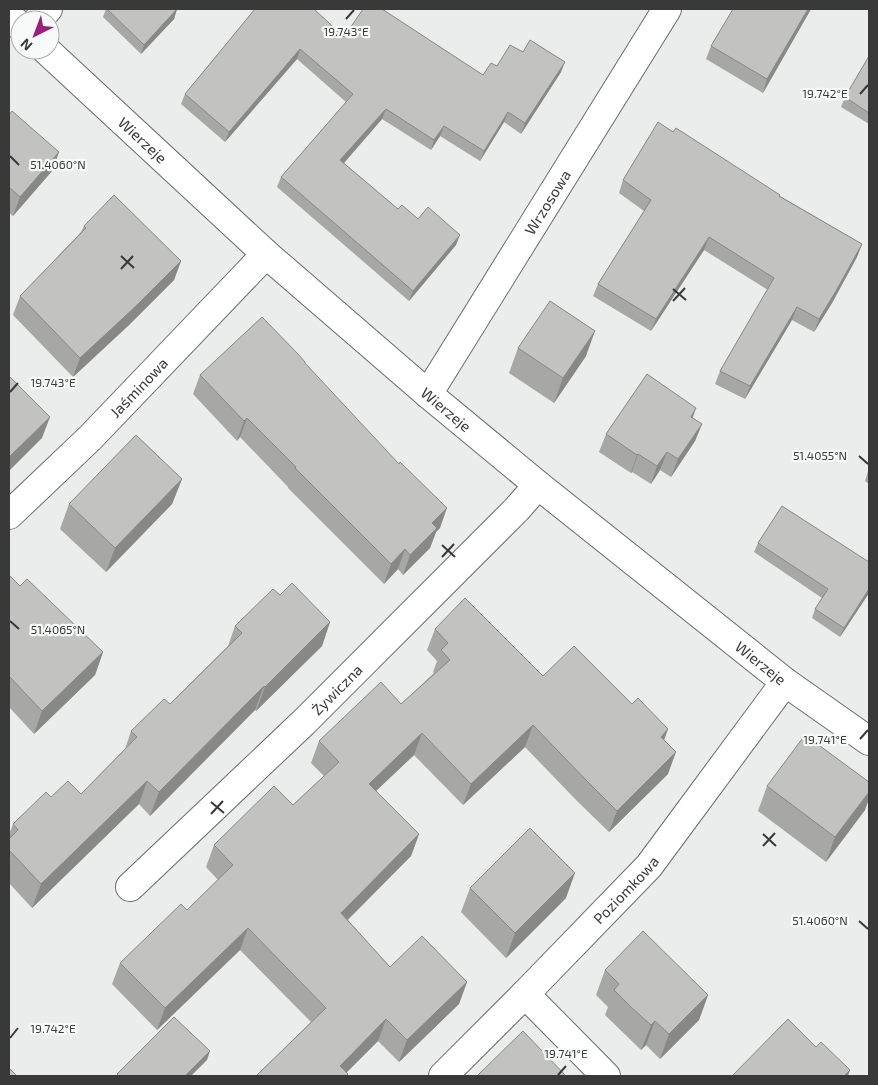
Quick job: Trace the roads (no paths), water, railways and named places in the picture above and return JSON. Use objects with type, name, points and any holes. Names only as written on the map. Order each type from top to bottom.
[{"type":"street","name":"Wrzosowa","points":[[428,394],[667,9]]},
{"type":"street","name":"Wierzeje","points":[[57,60],[266,254],[428,394],[538,485],[786,682],[866,732]]},
{"type":"street","name":"Jaśminowa","points":[[9,515],[90,438],[266,254]]},
{"type":"street","name":"Żywiczna","points":[[130,887],[303,723],[517,509],[538,485]]},
{"type":"street","name":"Poziomkowa","points":[[442,1076],[525,994],[649,866],[786,682]]},
{"type":"street","points":[[525,994],[606,1076]]}]
